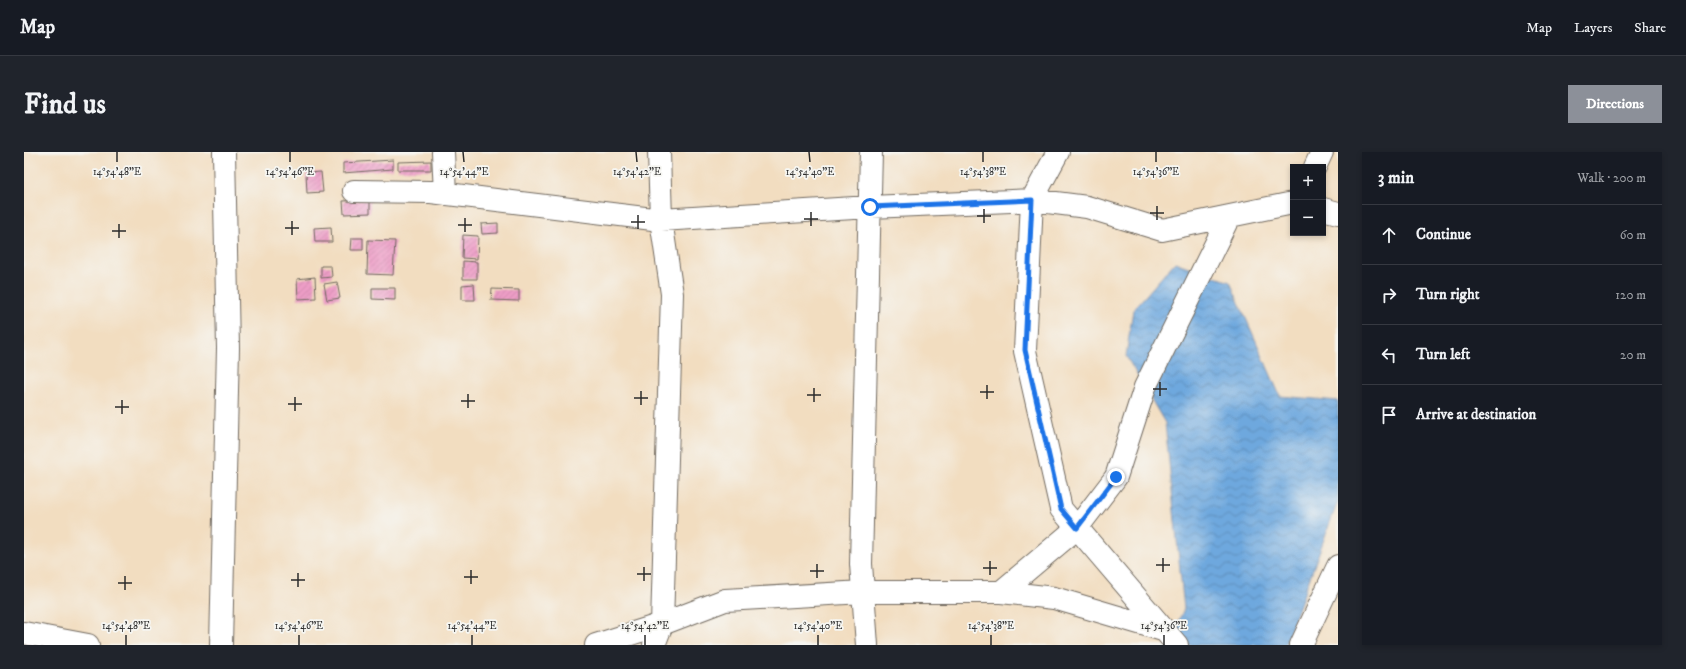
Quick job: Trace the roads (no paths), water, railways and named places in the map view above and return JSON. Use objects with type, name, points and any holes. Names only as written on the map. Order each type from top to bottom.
[{"type":"street","points":[[221,645],[228,348],[224,152]]},
{"type":"street","points":[[443,152],[445,194]]},
{"type":"street","points":[[654,645],[662,624],[672,294],[662,220],[660,152]]},
{"type":"street","points":[[867,645],[861,564],[871,152]]},
{"type":"street","points":[[1058,152],[1032,200],[1025,350],[1061,509],[1171,638]]},
{"type":"street","points":[[1316,164],[1322,152]]},
{"type":"street","points":[[354,191],[445,194],[662,220],[870,207],[1032,200],[1087,207],[1162,230],[1290,204]]},
{"type":"street","points":[[1326,210],[1338,213]]},
{"type":"street","points":[[1001,592],[1077,528],[1116,477],[1145,387],[1229,217]]},
{"type":"street","points":[[1301,645],[1338,566]]},
{"type":"street","points":[[596,645],[662,624],[725,600],[863,592],[1001,592],[1054,598],[1171,638]]},
{"type":"street","points":[[24,633],[88,645]]},
{"type":"water","points":[[1175,262],[1230,282],[1280,396],[1338,401],[1338,501],[1285,645],[1167,645],[1184,609],[1165,423],[1126,356],[1133,310]]}]
